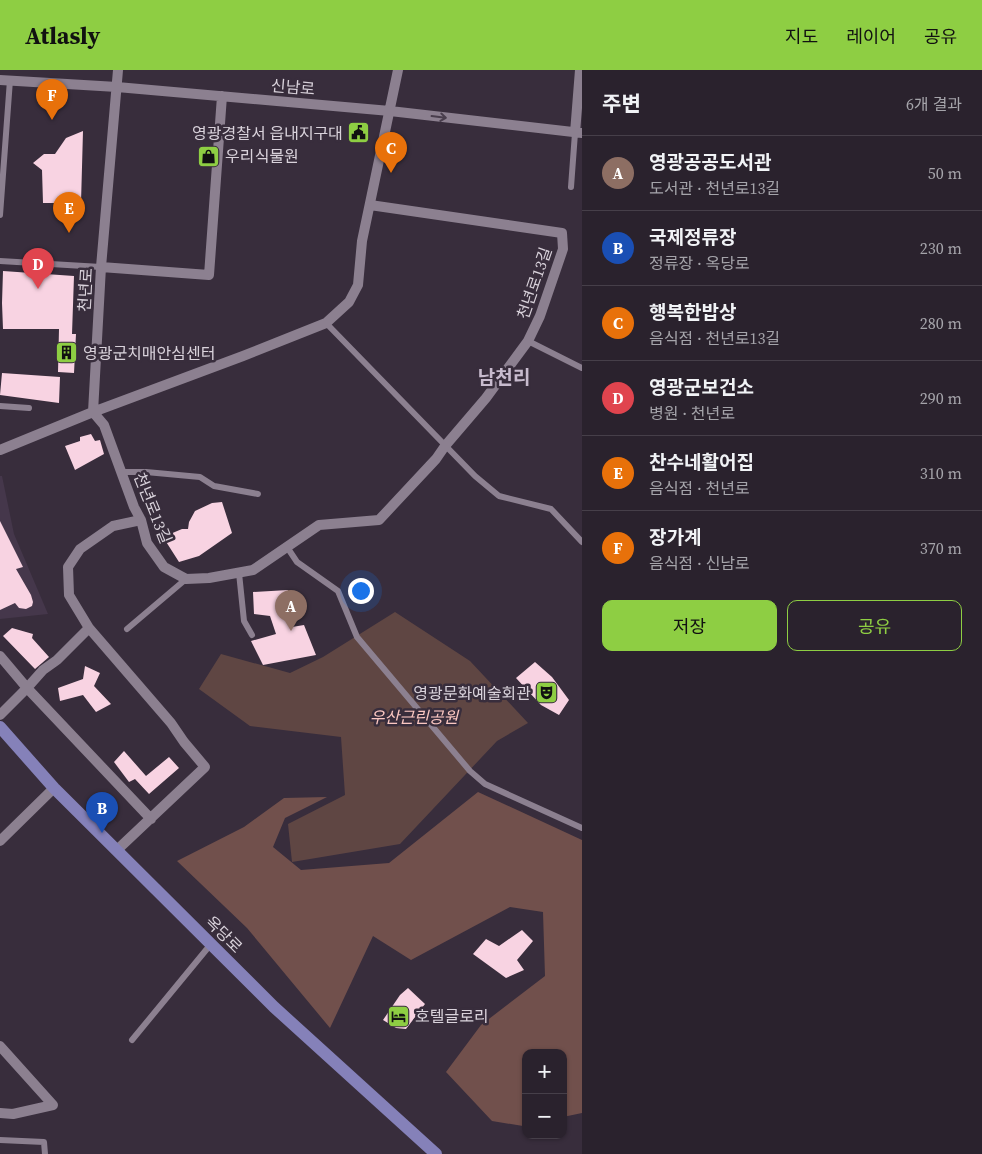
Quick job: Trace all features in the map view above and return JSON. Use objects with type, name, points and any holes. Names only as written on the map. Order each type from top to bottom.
[{"type":"main road","name":"옥당로","points":[[0,727],[54,788],[274,1007],[436,1154]]},
{"type":"street","name":"천년로","points":[[93,412],[101,267],[118,70]]},
{"type":"street","points":[[0,450],[93,412],[326,323],[349,302],[358,284],[362,240],[398,70]]},
{"type":"street","points":[[578,133],[580,70]]},
{"type":"street","name":"신남로","points":[[7,77],[390,111],[578,133]]},
{"type":"street","points":[[101,267],[210,275],[222,96]]},
{"type":"street","name":"천년로13길","points":[[93,412],[104,425],[134,507],[141,520],[147,543],[164,567],[186,579],[209,578],[253,570],[319,525],[379,520],[436,459],[486,398],[528,341],[540,316],[563,248],[562,234],[370,205]]},
{"type":"street","points":[[117,850],[205,767],[172,724],[89,628],[69,595],[68,567],[80,549],[113,526],[141,520]]},
{"type":"street","points":[[0,715],[43,670],[57,660],[89,628]]},
{"type":"street","points":[[0,656],[26,688],[151,819]]},
{"type":"street","points":[[0,842],[54,788]]},
{"type":"street","points":[[0,1046],[53,1105],[13,1114],[0,1113]]},
{"type":"lane","points":[[0,215],[7,77]]},
{"type":"lane","points":[[571,187],[578,133]]},
{"type":"lane","points":[[0,261],[101,267]]},
{"type":"lane","points":[[326,323],[475,476],[500,496],[551,509],[582,542]]},
{"type":"lane","points":[[528,341],[582,368]]},
{"type":"lane","points":[[0,406],[29,408]]},
{"type":"lane","points":[[122,472],[146,472],[200,477],[214,486],[258,494]]},
{"type":"lane","points":[[287,547],[298,562],[338,591],[357,637],[470,770],[485,784],[582,828]]},
{"type":"lane","points":[[239,572],[244,621],[252,636]]},
{"type":"lane","points":[[127,630],[186,579]]},
{"type":"lane","points":[[132,1040],[211,944]]},
{"type":"lane","points":[[0,1140],[44,1142],[45,1154]]},
{"type":"shaded area","points":[[0,476],[2,476],[14,534],[48,614],[0,619]]},
{"type":"shaded area","points":[[478,792],[582,840],[582,1113],[567,1116],[567,1049],[522,1049],[522,1126],[492,1121],[446,1072],[481,1025],[545,976],[543,912],[510,907],[411,960],[373,936],[330,1028],[247,928],[177,861],[244,827],[284,798],[327,797],[285,818],[273,847],[301,870],[389,863]]},
{"type":"green space","name":"우산근린공원","points":[[395,612],[470,661],[528,723],[497,741],[400,844],[292,862],[288,824],[345,795],[341,737],[250,726],[199,689],[221,654],[290,673],[323,657]]},
{"type":"building","points":[[83,131],[81,203],[43,203],[42,170],[33,163],[44,154],[55,154],[66,138]]},
{"type":"building","points":[[3,271],[74,276],[72,334],[76,334],[74,373],[58,372],[59,329],[3,329]]},
{"type":"building","points":[[2,373],[60,377],[59,403],[0,395]]},
{"type":"building","points":[[91,434],[95,441],[100,440],[104,454],[75,470],[65,446],[80,441],[80,437]]},
{"type":"building","points":[[222,502],[232,533],[199,556],[179,562],[163,537],[182,529],[188,529],[189,522],[195,511],[212,503]]},
{"type":"building","points":[[0,521],[23,567],[16,569],[33,602],[32,606],[26,609],[19,608],[15,603],[0,610]]},
{"type":"building","points":[[288,590],[289,603],[284,604],[292,627],[304,625],[316,655],[263,665],[251,641],[276,634],[270,616],[254,614],[253,592]]},
{"type":"building","points":[[12,628],[33,634],[32,638],[49,657],[35,669],[3,636]]},
{"type":"building","name":"영광문화예술회관","points":[[535,662],[552,677],[569,700],[559,715],[541,705],[516,678]]},
{"type":"building","points":[[85,666],[100,673],[94,686],[111,704],[96,712],[83,695],[60,701],[58,688],[83,679]]},
{"type":"building","points":[[124,751],[146,776],[169,757],[179,768],[149,794],[135,779],[129,782],[114,762]]},
{"type":"building","points":[[522,930],[533,941],[517,960],[524,970],[506,978],[473,954],[486,939],[499,946]]},
{"type":"building","points":[[408,988],[425,1004],[406,1029],[396,1028],[383,1020],[400,995]]},
{"type":"place","name":"장가계","points":[[52,120]]},
{"type":"place","name":"영광경찰서 읍내지구대","points":[[359,133]]},
{"type":"place","name":"우리식물원","points":[[209,156]]},
{"type":"place","name":"행복한밥상","points":[[391,173]]},
{"type":"place","name":"찬수네활어집","points":[[69,233]]},
{"type":"place","name":"영광군보건소","points":[[38,289]]},
{"type":"place","name":"영광군치매안심센터","points":[[67,353]]},
{"type":"place","name":"영광공공도서관","points":[[291,631]]},
{"type":"place","name":"영광문화예술회관","points":[[547,693]]},
{"type":"place","name":"국제정류장","points":[[102,833]]},
{"type":"place","name":"호텔글로리","points":[[399,1016]]},
{"type":"district","name":"남천리","points":[[504,377]]}]
